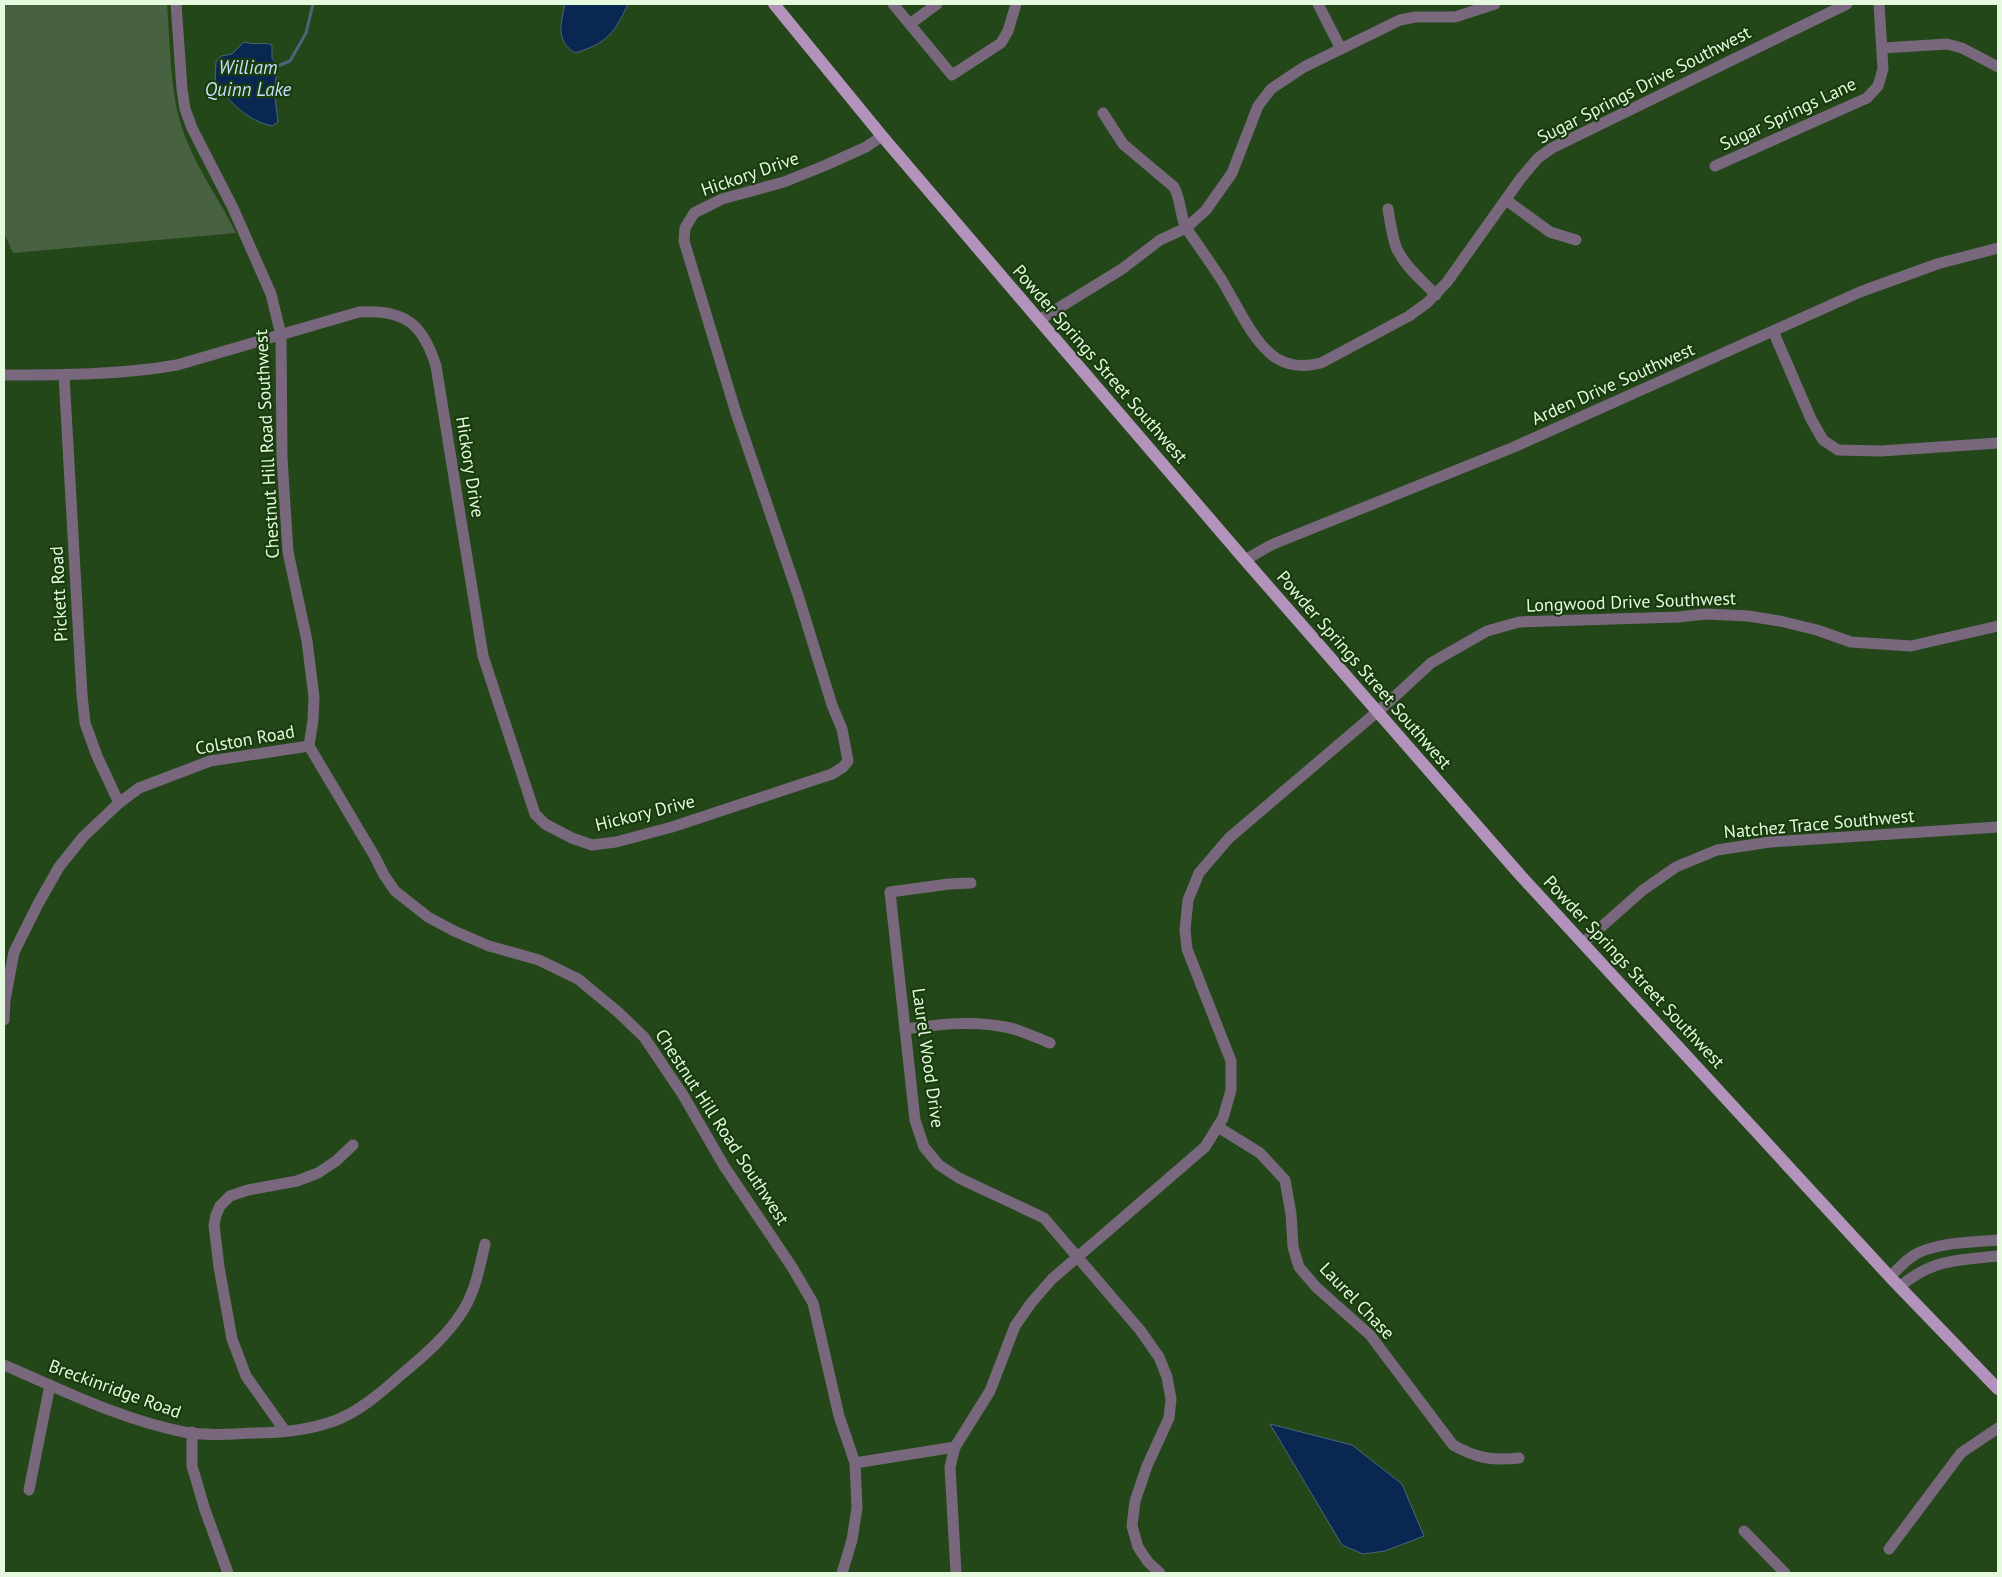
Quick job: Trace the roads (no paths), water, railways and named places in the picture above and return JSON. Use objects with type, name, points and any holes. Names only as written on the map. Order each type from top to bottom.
[{"type":"main road","name":"Powder Springs Street Southwest","points":[[774,4],[882,136],[1039,320],[1245,560],[1521,876],[1895,1282],[1998,1389]]},
{"type":"street","name":"Chestnut Hill Road Southwest","points":[[176,4],[182,88],[192,128],[233,208],[271,294],[281,335],[282,458],[288,552],[307,640],[314,697],[309,746],[384,875],[395,891],[406,901],[428,918],[454,931],[489,946],[539,960],[578,979],[644,1036],[724,1166],[792,1267],[813,1303],[839,1416],[855,1463],[857,1508],[852,1540],[842,1573]]},
{"type":"street","points":[[893,4],[952,75],[1001,43],[1008,31],[1016,4]]},
{"type":"street","points":[[910,24],[937,4]]},
{"type":"street","points":[[1318,4],[1341,49]]},
{"type":"street","points":[[1039,320],[1122,269],[1160,240],[1186,228],[1206,210],[1232,173],[1258,106],[1266,95],[1291,74],[1407,18],[1455,17],[1465,9],[1495,4]]},
{"type":"street","name":"Sugar Springs Drive Southwest","points":[[1186,228],[1263,346],[1275,358],[1294,366],[1321,363],[1420,310],[1436,295],[1528,168],[1552,148],[1847,4]]},
{"type":"street","name":"Sugar Springs Lane","points":[[1716,166],[1867,98],[1878,86],[1883,69],[1879,4]]},
{"type":"street","points":[[1883,48],[1946,44],[1962,48],[1998,66]]},
{"type":"street","points":[[1103,113],[1123,144],[1174,187],[1179,195],[1186,228]]},
{"type":"street","name":"Hickory Drive","points":[[4,375],[120,373],[168,366],[351,314],[376,311],[390,313],[417,326],[424,336],[436,366],[483,656],[535,814],[545,824],[572,838],[592,845],[616,842],[695,820],[832,774],[843,767],[848,761],[842,729],[832,705],[798,596],[736,413],[684,241],[685,228],[694,213],[722,199],[784,182],[866,147],[882,136]]},
{"type":"street","points":[[1506,200],[1550,232],[1576,240]]},
{"type":"street","points":[[1388,209],[1396,245],[1400,254],[1436,295]]},
{"type":"street","name":"Arden Drive Southwest","points":[[1245,560],[1271,545],[1514,447],[1877,286],[1937,264],[1998,248]]},
{"type":"street","points":[[1773,331],[1811,419],[1823,440],[1838,450],[1881,451],[1998,444]]},
{"type":"street","name":"Pickett Road","points":[[64,375],[85,723],[97,756],[119,803]]},
{"type":"street","name":"Longwood Drive Southwest","points":[[955,1447],[990,1391],[1015,1326],[1036,1297],[1052,1279],[1205,1147],[1224,1118],[1231,1090],[1231,1062],[1187,950],[1185,930],[1188,900],[1200,873],[1229,838],[1431,663],[1487,631],[1519,622],[1678,617],[1706,614],[1748,616],[1798,625],[1851,642],[1912,646],[1998,626]]},
{"type":"street","name":"Colston Road","points":[[4,1020],[9,950],[38,904],[58,867],[83,837],[119,803],[138,788],[210,761],[309,746]]},
{"type":"street","name":"Natchez Trace Southwest","points":[[1584,943],[1643,890],[1676,867],[1717,850],[1770,842],[1998,827]]},
{"type":"street","name":"Laurel Wood Drive","points":[[971,883],[890,892],[915,1120],[924,1147],[938,1165],[959,1178],[1044,1218],[1140,1330],[1159,1358],[1167,1377],[1171,1399],[1169,1418],[1147,1466],[1135,1501],[1132,1526],[1138,1547],[1148,1562],[1160,1573]]},
{"type":"street","points":[[905,1029],[949,1022],[977,1024],[1011,1028],[1050,1044]]},
{"type":"street","name":"Laurel Chase","points":[[1218,1127],[1260,1153],[1285,1180],[1291,1214],[1293,1247],[1299,1266],[1316,1287],[1370,1335],[1452,1445],[1471,1456],[1502,1460],[1519,1458]]},
{"type":"street","points":[[285,1431],[246,1376],[232,1339],[219,1267],[214,1225],[216,1215],[220,1206],[230,1196],[248,1190],[297,1181],[318,1174],[353,1145]]},
{"type":"street","points":[[1895,1282],[1905,1262],[1920,1252],[1947,1245],[1998,1240]]},
{"type":"street","name":"Breckinridge Road","points":[[4,1365],[84,1400],[156,1425],[192,1432],[264,1433],[285,1431],[335,1421],[355,1410],[390,1385],[433,1347],[464,1308],[474,1286],[485,1244]]},
{"type":"street","points":[[1895,1282],[1932,1266],[1953,1260],[1998,1256]]},
{"type":"street","points":[[29,1490],[50,1385]]},
{"type":"street","points":[[1889,1549],[1961,1453],[1998,1428]]},
{"type":"street","points":[[192,1432],[192,1466],[228,1573]]},
{"type":"street","points":[[855,1463],[955,1447],[950,1467],[956,1573]]},
{"type":"street","points":[[1744,1531],[1785,1573]]},
{"type":"water","points":[[565,4],[628,4],[614,30],[608,36],[595,45],[575,53],[564,43],[562,37],[561,25]]},
{"type":"water","name":"William Quinn Lake","points":[[244,42],[272,45],[272,58],[278,66],[274,89],[278,122],[272,126],[247,115],[215,84],[216,62],[221,56],[232,54]]},
{"type":"water","points":[[1270,1424],[1352,1445],[1402,1484],[1424,1536],[1385,1551],[1363,1554],[1342,1545]]},
{"type":"waterway","points":[[278,66],[290,61],[306,33],[313,4]]}]
